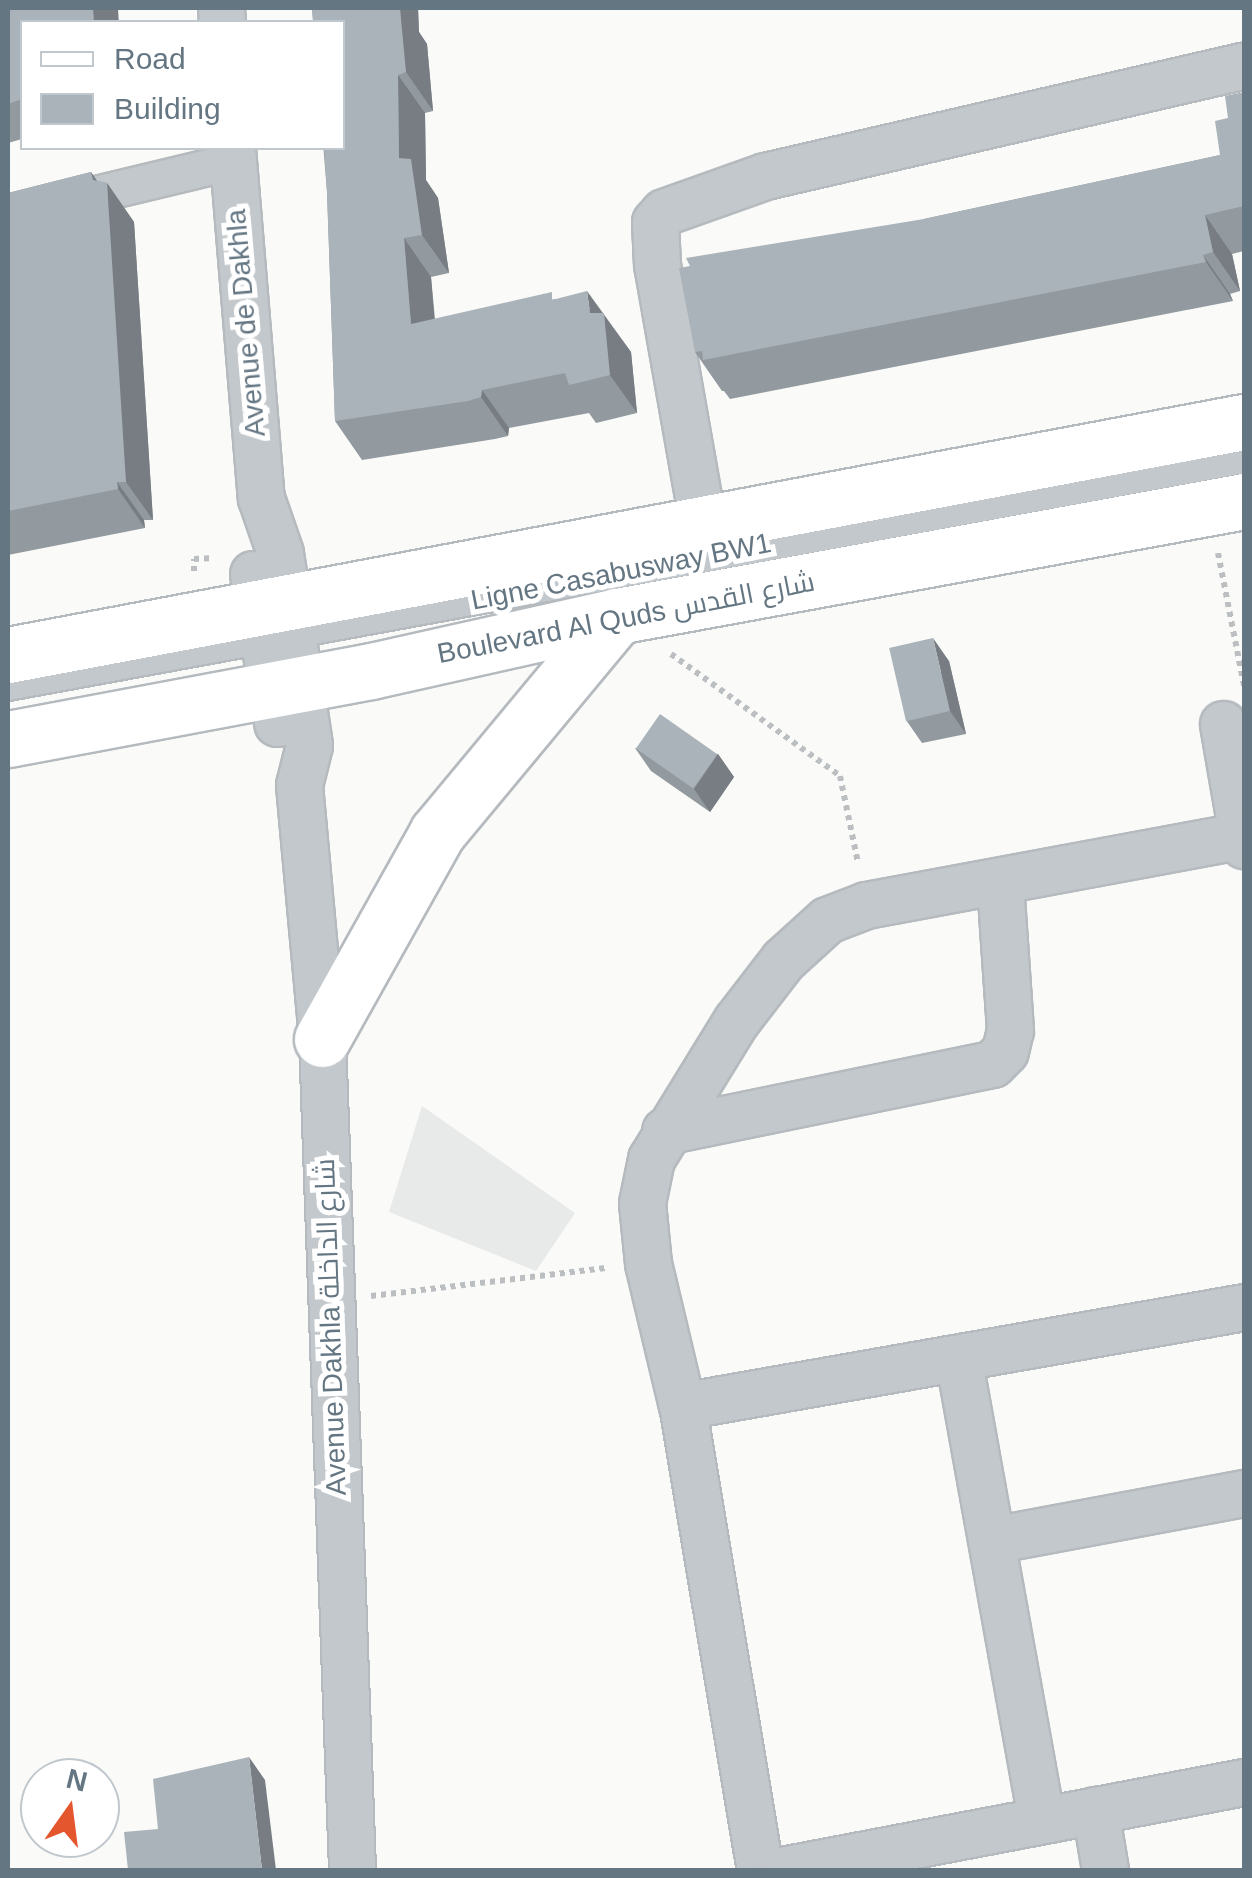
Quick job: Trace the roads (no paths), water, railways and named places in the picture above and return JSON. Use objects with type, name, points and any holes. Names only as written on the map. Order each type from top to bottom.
[{"type":"main road","name":"Boulevard Al Quds شارع القدس","points":[[8,739],[280,649],[703,525],[1244,422]]},
{"type":"main road","name":"Boulevard Al Quds شارع القدس","points":[[8,656],[280,649],[618,616],[1233,496]]},
{"type":"main road","points":[[322,1039],[437,833],[618,616]]},
{"type":"street","points":[[703,525],[657,265],[655,222],[664,212],[765,176],[1244,65]]},
{"type":"street","points":[[8,215],[232,154]]},
{"type":"street","name":"Avenue de Dakhla","points":[[232,154],[261,498],[252,528],[280,649]]},
{"type":"street","name":"Avenue Dakhla شارع الداخلة","points":[[280,649],[299,785],[322,1039],[352,1870]]},
{"type":"street","points":[[760,1870],[682,1406],[648,1264],[644,1181],[666,1131],[783,960],[827,920],[866,905],[1244,840],[1234,705]]},
{"type":"street","points":[[666,1131],[992,1064],[1005,1051],[1010,1030],[1000,885]]},
{"type":"street","points":[[682,1406],[959,1362],[1244,1308]]},
{"type":"street","points":[[959,1362],[1041,1818]]},
{"type":"street","points":[[992,1540],[1244,1493]]},
{"type":"street","points":[[782,1870],[1244,1782]]},
{"type":"street","points":[[1095,1810],[1105,1870]]},
{"type":"lane","name":"Ligne Casabusway BW1","points":[[8,716],[178,681],[280,649],[1244,462]]},
{"type":"lane","name":"Ligne Casabusway BW1","points":[[8,689],[1233,496]]}]
